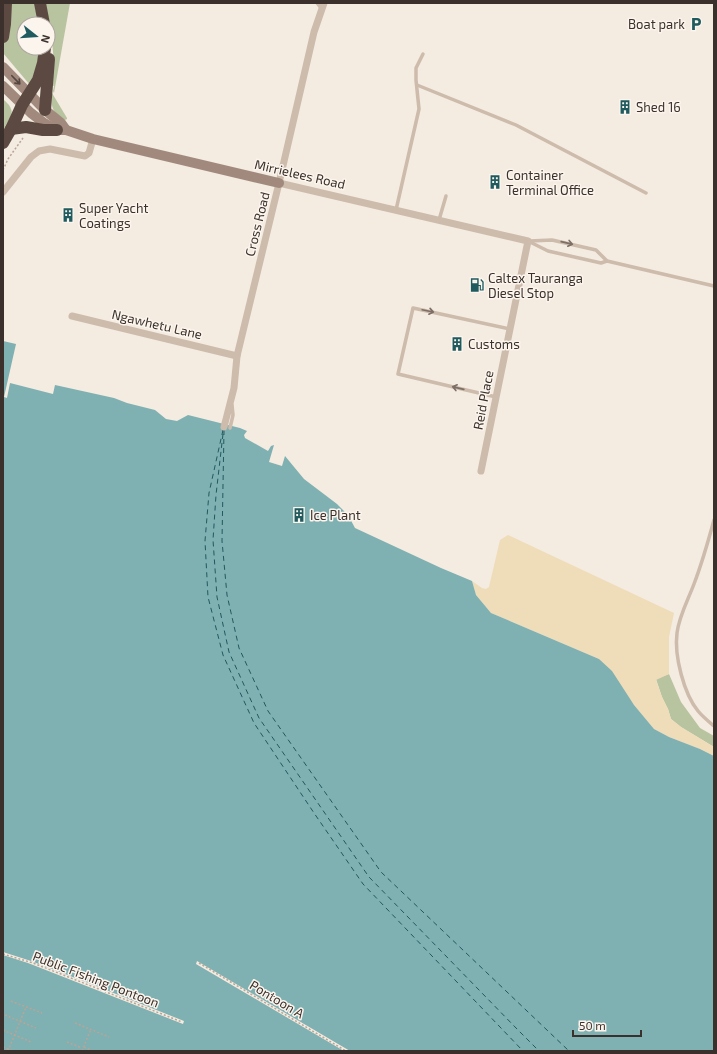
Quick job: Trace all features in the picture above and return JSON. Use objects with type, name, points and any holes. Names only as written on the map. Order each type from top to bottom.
[{"type":"highway","points":[[3,38],[6,3]]},
{"type":"highway","points":[[40,6],[42,16]]},
{"type":"highway","points":[[3,143],[22,105],[38,80],[44,56]]},
{"type":"highway","points":[[45,110],[50,56]]},
{"type":"highway","points":[[11,129],[26,127],[43,130],[61,130]]},
{"type":"main road","name":"Mirrielees Road","points":[[3,67],[45,110],[61,123],[61,130]]},
{"type":"main road","name":"Mirrielees Road","points":[[3,86],[44,124],[61,130],[279,183]]},
{"type":"street","name":"Cross Road","points":[[227,428],[234,388],[237,356],[321,5]]},
{"type":"street","points":[[3,192],[31,157],[39,151],[50,149],[85,156],[89,153],[93,139]]},
{"type":"street","name":"Mirrielees Road","points":[[279,183],[528,241]]},
{"type":"street","name":"Reid Place","points":[[481,471],[528,241]]},
{"type":"street","name":"Ngawhetu Lane","points":[[72,316],[237,356]]},
{"type":"lane","points":[[396,210],[420,109],[416,68],[423,54]]},
{"type":"lane","points":[[417,85],[516,125],[646,193]]},
{"type":"lane","points":[[439,220],[446,196]]},
{"type":"lane","points":[[528,241],[552,240],[596,250],[607,262]]},
{"type":"lane","points":[[528,241],[548,251],[601,263],[607,262],[714,286]]},
{"type":"lane","points":[[496,397],[398,374],[413,308],[510,328]]},
{"type":"lane","points":[[714,520],[698,573],[683,611],[677,634],[679,662],[687,691],[699,712],[714,726]]},
{"type":"path","points":[[3,170],[24,135]]},
{"type":"path","name":"Public Fishing Pontoon","points":[[3,954],[33,963],[182,1022]]},
{"type":"path","name":"Pontoon A","points":[[199,963],[346,1051]]},
{"type":"path","points":[[11,1001],[42,1013]]},
{"type":"path","points":[[8,1050],[26,1007]]},
{"type":"path","points":[[5,1015],[36,1028]]},
{"type":"path","points":[[75,1023],[109,1037]]},
{"type":"path","points":[[83,1049],[90,1029]]},
{"type":"path","points":[[3,1030],[31,1042]]},
{"type":"path","points":[[67,1042],[83,1049],[93,1051]]},
{"type":"path","points":[[3,1047],[13,1051]]},
{"type":"green space","points":[[3,3],[70,3],[54,93],[54,86],[51,85],[54,66],[53,56],[56,56],[56,16],[48,16],[46,5],[35,6],[37,16],[16,16],[16,56],[39,56],[38,68],[30,85],[3,53]]},
{"type":"green space","points":[[52,93],[67,119],[65,120],[53,109]]},
{"type":"green space","points":[[3,99],[10,106],[12,112],[3,133]]},
{"type":"green space","points":[[669,674],[681,702],[700,728],[714,736],[714,747],[681,727],[671,719],[656,679]]},
{"type":"sand","points":[[508,535],[674,613],[669,637],[669,674],[656,680],[671,719],[681,727],[714,747],[714,756],[654,729],[599,659],[491,613],[476,595],[472,581],[482,588],[486,589],[489,587],[500,540]]},
{"type":"water","points":[[3,341],[16,344],[4,397],[7,398],[10,383],[53,394],[55,385],[114,398],[155,410],[166,419],[177,421],[188,415],[247,431],[244,435],[245,438],[268,451],[271,446],[274,445],[269,462],[282,466],[285,456],[304,479],[337,504],[348,515],[355,528],[472,581],[476,595],[491,613],[599,659],[612,671],[634,705],[654,729],[714,756],[714,1051],[3,1051]]},
{"type":"pier","points":[[3,952],[31,961],[184,1021],[183,1024],[28,963],[3,955]]},
{"type":"pier","points":[[197,961],[350,1051],[344,1051],[196,964]]},
{"type":"ferry route","points":[[223,430],[209,493],[205,541],[208,597],[223,655],[254,723],[363,884],[523,1051]]},
{"type":"ferry route","points":[[224,430],[222,541],[227,595],[239,648],[268,711],[381,872],[569,1051]]},
{"type":"ferry route","points":[[223,434],[216,495],[213,540],[217,597],[229,652],[259,718],[369,877],[539,1051]]},
{"type":"place","name":"Boat park","points":[[696,24]]},
{"type":"place","name":"Shed 16","points":[[625,107]]},
{"type":"place","name":"Container Terminal Office","points":[[495,182]]},
{"type":"place","name":"Super Yacht Coatings","points":[[68,215]]},
{"type":"place","name":"Caltex Tauranga Diesel Stop","points":[[477,285]]},
{"type":"place","name":"Customs","points":[[457,344]]},
{"type":"place","name":"Ice Plant","points":[[299,515]]}]
